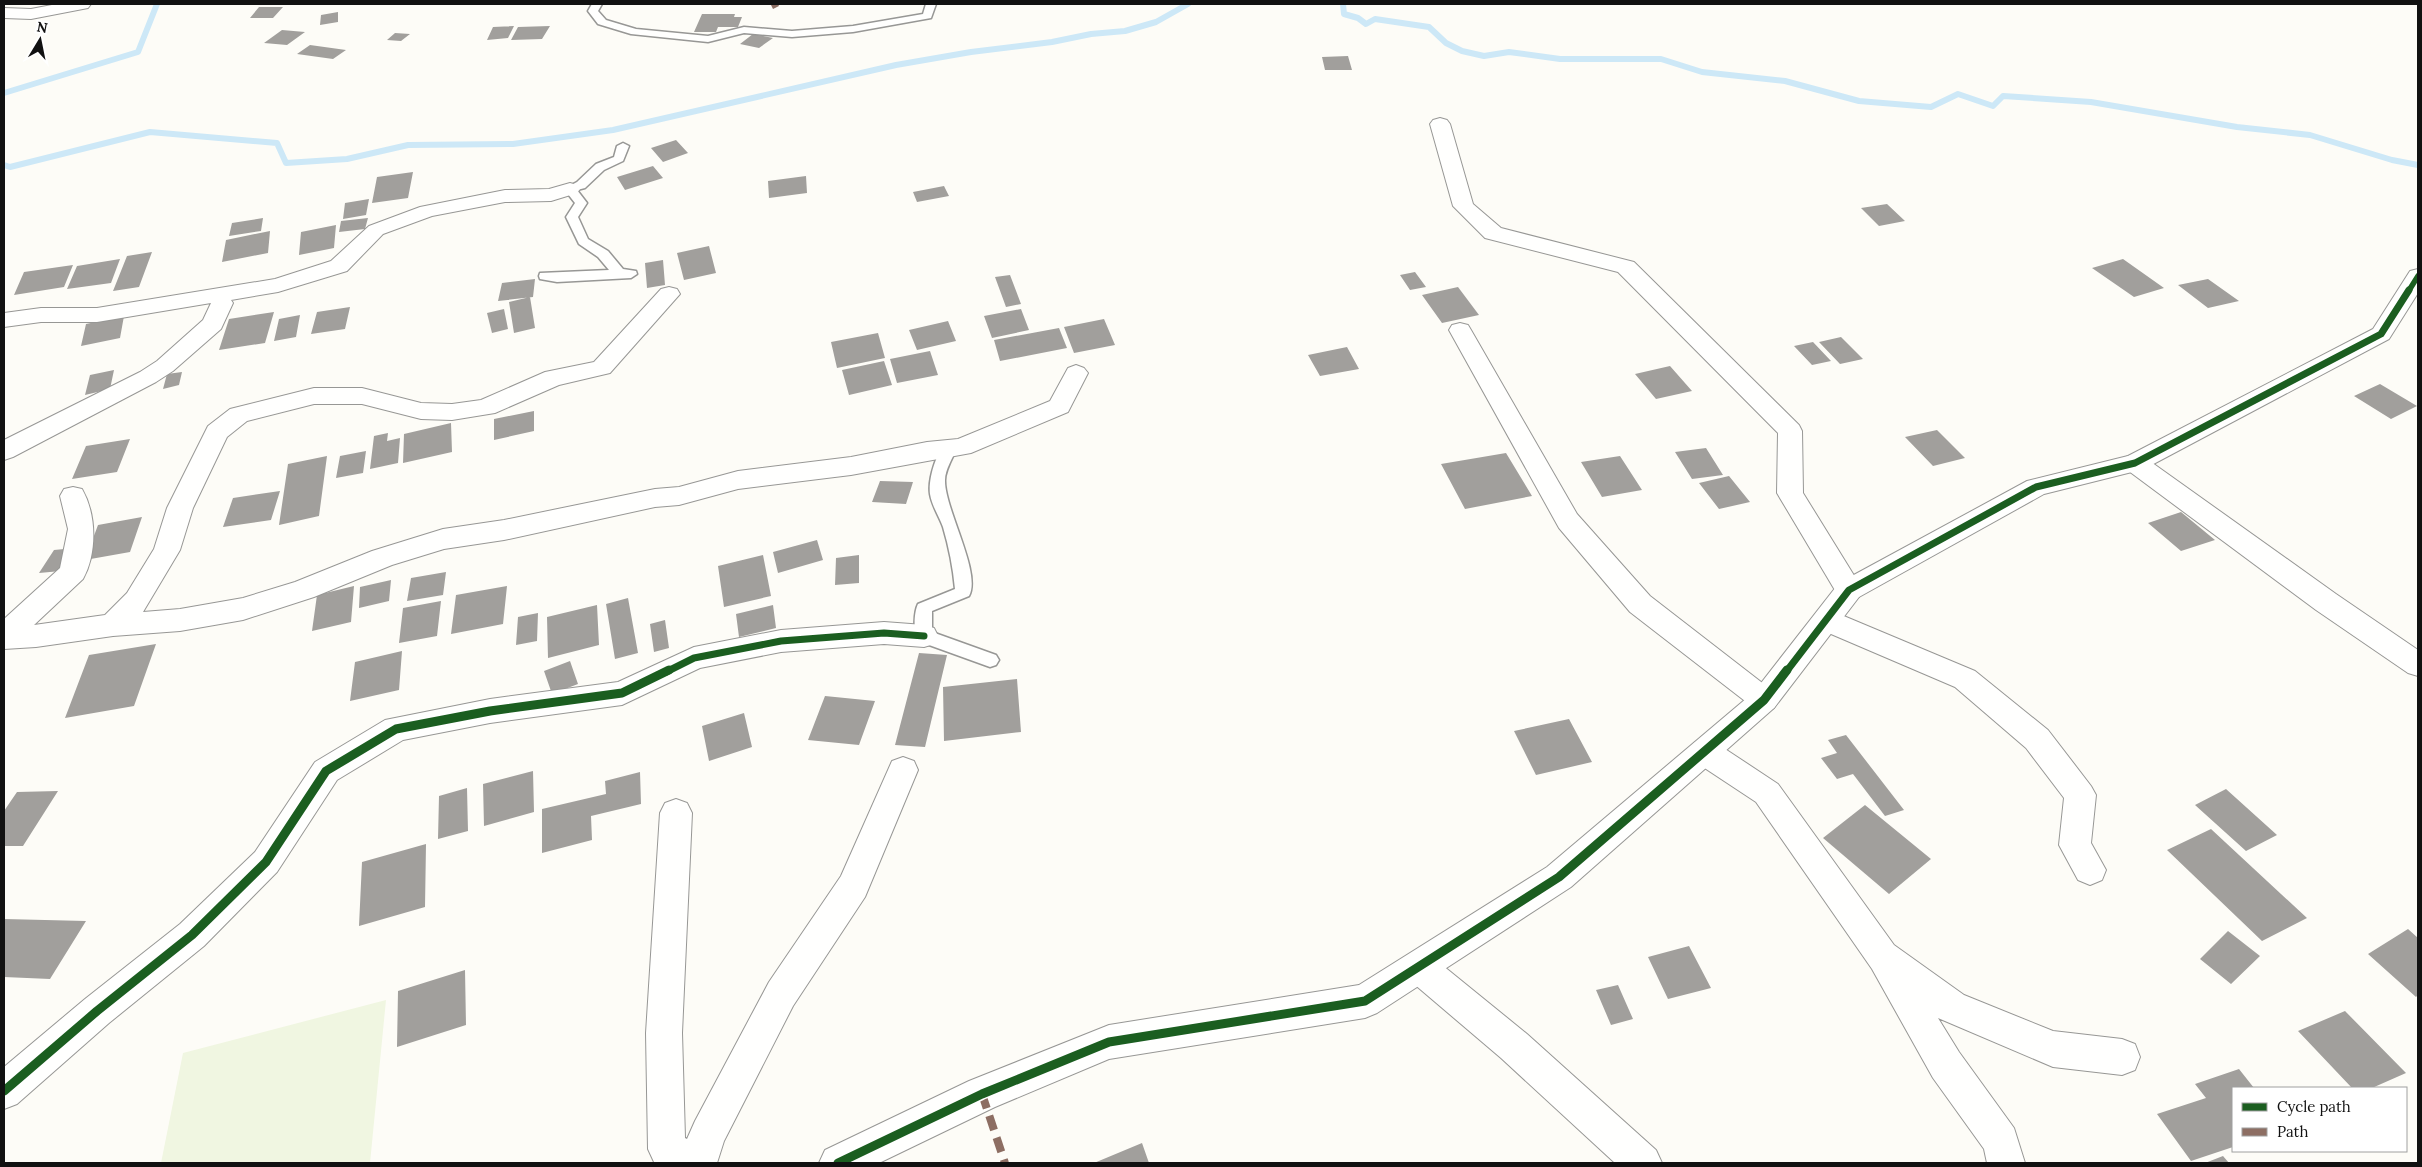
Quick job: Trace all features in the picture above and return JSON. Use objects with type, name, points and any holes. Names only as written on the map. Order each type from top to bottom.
[{"type":"street","points":[[4,14],[31,14],[82,4]]},
{"type":"street","points":[[1440,124],[1463,206],[1493,233],[1626,267],[1790,432],[1790,493],[1849,590]]},
{"type":"street","points":[[4,320],[41,315],[97,315],[278,285],[339,266],[376,230],[427,211],[505,196],[551,195],[570,189]]},
{"type":"street","points":[[838,1163],[982,1094],[1109,1042],[1365,1001],[1559,877],[1764,700],[1849,590],[2036,487],[2135,463],[2380,334],[2418,276]]},
{"type":"street","points":[[113,625],[137,600],[167,550],[180,508],[217,432],[240,415],[314,396],[362,396],[421,412],[452,412],[486,407],[553,378],[602,368],[669,294]]},
{"type":"street","points":[[4,451],[148,377],[165,366],[213,324],[222,304],[217,296]]},
{"type":"street","points":[[1460,330],[1568,521],[1640,604],[1764,700]]},
{"type":"street","points":[[4,637],[36,636],[113,625],[180,620],[243,609],[304,590],[382,558],[443,539],[504,530],[655,498],[679,496],[738,480],[851,466],[927,450],[971,444],[1059,406],[1076,374]]},
{"type":"street","points":[[2135,463],[2326,602],[2418,665]]},
{"type":"street","points":[[4,637],[73,572],[81,529],[74,496]]},
{"type":"street","points":[[1827,620],[1966,679],[2037,739],[2080,795],[2075,845],[2090,870]]},
{"type":"street","points":[[4,1091],[98,1011],[192,935],[239,889],[266,862],[326,771],[396,729],[490,711],[622,693],[694,658],[781,641],[884,633],[924,636]]},
{"type":"street","points":[[1705,752],[1767,793],[1882,956],[1946,1065],[2000,1141],[2006,1163]]},
{"type":"street","points":[[698,1163],[708,1134],[781,994],[853,886],[903,770]]},
{"type":"street","points":[[676,813],[664,1033],[667,1149],[694,1163]]},
{"type":"street","points":[[1882,956],[1952,1007],[2053,1049],[2122,1057]]},
{"type":"street","points":[[1419,967],[1514,1046],[1643,1163]]},
{"type":"lane","points":[[597,4],[593,11],[602,22],[635,32],[708,39],[744,30],[792,34],[853,29],[927,16],[931,4]]},
{"type":"lane","points":[[545,276],[557,278],[625,273],[596,247],[584,241],[577,231],[572,217],[581,203],[570,189],[581,185],[600,167],[618,159],[622,146]]},
{"type":"lane","points":[[950,448],[937,478],[938,496],[951,528],[961,570],[962,592],[924,608],[924,636],[990,660]]},
{"type":"green space","points":[[386,1000],[370,1163],[161,1163],[183,1053]]},
{"type":"building","points":[[259,7],[283,7],[273,18],[250,18]]},
{"type":"building","points":[[338,12],[338,22],[320,25],[321,15]]},
{"type":"building","points":[[702,14],[735,14],[734,17],[742,17],[738,27],[718,27],[716,32],[694,32]]},
{"type":"building","points":[[514,26],[508,38],[487,40],[493,27]]},
{"type":"building","points":[[550,26],[542,39],[511,40],[518,27]]},
{"type":"building","points":[[282,30],[305,32],[287,45],[264,43]]},
{"type":"building","points":[[395,33],[410,34],[401,41],[387,40]]},
{"type":"building","points":[[753,34],[773,38],[759,48],[740,44]]},
{"type":"building","points":[[310,45],[346,50],[333,59],[297,54]]},
{"type":"building","points":[[1348,56],[1352,70],[1325,70],[1322,57]]},
{"type":"building","points":[[676,140],[688,153],[663,162],[651,148]]},
{"type":"building","points":[[653,166],[663,178],[625,190],[617,177]]},
{"type":"building","points":[[413,172],[408,198],[372,203],[377,177]]},
{"type":"building","points":[[806,176],[807,193],[769,198],[768,181]]},
{"type":"building","points":[[944,186],[949,196],[917,202],[913,192]]},
{"type":"building","points":[[369,199],[366,215],[343,219],[345,203]]},
{"type":"building","points":[[1887,204],[1905,221],[1879,226],[1861,208]]},
{"type":"building","points":[[263,218],[261,231],[229,236],[232,223]]},
{"type":"building","points":[[368,218],[365,229],[339,232],[341,221]]},
{"type":"building","points":[[336,225],[334,248],[299,255],[301,232]]},
{"type":"building","points":[[270,231],[268,253],[222,262],[226,240]]},
{"type":"building","points":[[709,246],[716,273],[684,280],[677,253]]},
{"type":"building","points":[[152,252],[139,287],[113,291],[127,256]]},
{"type":"building","points":[[120,259],[111,283],[67,289],[77,266]]},
{"type":"building","points":[[2123,259],[2164,288],[2134,297],[2092,268]]},
{"type":"building","points":[[663,260],[665,285],[647,288],[645,263]]},
{"type":"building","points":[[73,265],[64,287],[14,295],[24,272]]},
{"type":"building","points":[[1415,272],[1426,287],[1410,290],[1400,275]]},
{"type":"building","points":[[1010,275],[1021,304],[1006,307],[995,277]]},
{"type":"building","points":[[535,279],[533,297],[498,301],[502,283]]},
{"type":"building","points":[[2208,279],[2239,301],[2208,308],[2178,285]]},
{"type":"building","points":[[1458,287],[1479,315],[1442,323],[1422,295]]},
{"type":"building","points":[[530,297],[535,328],[514,333],[509,302]]},
{"type":"building","points":[[350,307],[345,329],[311,334],[317,312]]},
{"type":"building","points":[[504,309],[508,329],[492,333],[487,313]]},
{"type":"building","points":[[1021,309],[1029,330],[992,338],[984,316]]},
{"type":"building","points":[[274,312],[265,343],[219,350],[229,319]]},
{"type":"building","points":[[300,315],[296,337],[274,341],[279,319]]},
{"type":"building","points":[[124,316],[120,338],[81,346],[86,324]]},
{"type":"building","points":[[1104,319],[1115,345],[1074,353],[1064,327]]},
{"type":"building","points":[[948,321],[956,341],[917,350],[909,330]]},
{"type":"building","points":[[1059,328],[1067,348],[1000,361],[994,340]]},
{"type":"building","points":[[878,333],[885,358],[837,368],[831,342]]},
{"type":"building","points":[[1841,337],[1863,359],[1840,364],[1819,342]]},
{"type":"building","points":[[1813,342],[1831,361],[1812,365],[1794,346]]},
{"type":"building","points":[[1347,347],[1359,369],[1320,376],[1308,355]]},
{"type":"building","points":[[930,351],[938,375],[897,383],[890,359]]},
{"type":"building","points":[[884,361],[892,385],[849,395],[842,370]]},
{"type":"building","points":[[1670,366],[1692,391],[1656,399],[1635,374]]},
{"type":"building","points":[[114,370],[110,389],[85,395],[90,375]]},
{"type":"building","points":[[182,372],[179,385],[163,389],[167,374]]},
{"type":"building","points":[[2380,384],[2417,406],[2391,419],[2354,396]]},
{"type":"building","points":[[534,411],[534,431],[494,440],[494,419]]},
{"type":"building","points":[[451,423],[452,452],[403,463],[404,434]]},
{"type":"building","points":[[1937,430],[1965,458],[1933,466],[1905,437]]},
{"type":"building","points":[[388,433],[387,441],[400,438],[398,463],[370,469],[374,436]]},
{"type":"building","points":[[130,439],[117,472],[72,479],[86,446]]},
{"type":"building","points":[[1706,448],[1723,475],[1692,479],[1675,452]]},
{"type":"building","points":[[366,451],[363,473],[336,478],[340,456]]},
{"type":"building","points":[[1506,453],[1532,496],[1465,509],[1441,464]]},
{"type":"building","points":[[327,456],[319,516],[279,525],[288,464]]},
{"type":"building","points":[[1620,456],[1642,490],[1602,497],[1581,462]]},
{"type":"building","points":[[1729,476],[1750,502],[1719,509],[1699,483]]},
{"type":"building","points":[[880,481],[913,482],[906,504],[872,502]]},
{"type":"building","points":[[280,491],[271,520],[223,527],[233,498]]},
{"type":"building","points":[[2181,512],[2215,540],[2181,551],[2148,523]]},
{"type":"building","points":[[142,517],[130,552],[85,560],[98,525]]},
{"type":"building","points":[[817,540],[823,560],[778,573],[773,552]]},
{"type":"building","points":[[75,548],[61,571],[39,573],[54,550]]},
{"type":"building","points":[[763,555],[771,596],[724,607],[718,566]]},
{"type":"building","points":[[859,555],[859,583],[835,585],[836,558]]},
{"type":"building","points":[[446,572],[443,595],[407,601],[411,578]]},
{"type":"building","points":[[391,580],[389,601],[359,608],[360,587]]},
{"type":"building","points":[[354,586],[351,622],[312,631],[317,595]]},
{"type":"building","points":[[507,586],[503,624],[451,634],[456,595]]},
{"type":"building","points":[[628,598],[638,653],[615,659],[606,604]]},
{"type":"building","points":[[441,601],[437,636],[399,643],[403,608]]},
{"type":"building","points":[[597,605],[599,645],[548,658],[547,617]]},
{"type":"building","points":[[773,605],[776,628],[739,637],[736,614]]},
{"type":"building","points":[[538,613],[537,641],[516,645],[518,617]]},
{"type":"building","points":[[665,620],[669,648],[654,652],[650,624]]},
{"type":"building","points":[[156,644],[134,706],[65,718],[89,655]]},
{"type":"building","points":[[402,651],[399,690],[350,701],[355,662]]},
{"type":"building","points":[[919,653],[947,655],[925,747],[895,745]]},
{"type":"building","points":[[570,661],[578,684],[552,694],[544,671]]},
{"type":"building","points":[[1017,679],[1021,732],[944,741],[943,687]]},
{"type":"building","points":[[825,696],[875,701],[859,745],[808,740]]},
{"type":"building","points":[[744,713],[752,747],[709,761],[702,726]]},
{"type":"building","points":[[1569,719],[1592,762],[1536,775],[1514,731]]},
{"type":"building","points":[[1846,735],[1904,810],[1885,816],[1853,774],[1837,779],[1821,758],[1837,753],[1828,740]]},
{"type":"building","points":[[533,771],[534,812],[484,826],[483,784]]},
{"type":"building","points":[[640,772],[641,804],[591,816],[592,840],[542,853],[542,809],[606,794],[605,781]]},
{"type":"building","points":[[467,788],[468,831],[438,839],[439,796]]},
{"type":"building","points":[[2226,789],[2277,835],[2246,851],[2195,805]]},
{"type":"building","points":[[58,791],[23,846],[4,846],[4,811],[17,792]]},
{"type":"building","points":[[1865,805],[1931,859],[1889,894],[1823,838]]},
{"type":"building","points":[[2211,829],[2307,918],[2262,941],[2167,850]]},
{"type":"building","points":[[426,844],[425,907],[359,926],[362,862]]},
{"type":"building","points":[[4,919],[86,921],[50,979],[4,977]]},
{"type":"building","points":[[2408,929],[2418,938],[2418,995],[2416,997],[2368,954]]},
{"type":"building","points":[[2228,931],[2260,956],[2231,984],[2200,959]]},
{"type":"building","points":[[1689,946],[1711,988],[1668,999],[1648,957]]},
{"type":"building","points":[[465,970],[466,1025],[397,1047],[398,991]]},
{"type":"building","points":[[1618,985],[1633,1019],[1611,1025],[1596,990]]},
{"type":"building","points":[[2345,1011],[2406,1073],[2374,1087],[2351,1087],[2298,1031]]},
{"type":"building","points":[[2239,1069],[2253,1087],[2232,1087],[2232,1147],[2191,1161],[2157,1114],[2206,1098],[2195,1084]]},
{"type":"building","points":[[1142,1143],[1149,1163],[1094,1163]]},
{"type":"building","points":[[2223,1156],[2229,1163],[2205,1163]]},
{"type":"waterway","points":[[4,93],[138,52],[157,4]]},
{"type":"waterway","points":[[4,165],[10,167],[150,132],[277,143],[286,163],[347,159],[408,145],[513,144],[613,130],[896,65],[971,52],[1052,42],[1091,34],[1125,31],[1156,22],[1188,4]]},
{"type":"waterway","points":[[1343,4],[1344,14],[1358,18],[1366,24],[1375,19],[1429,27],[1446,43],[1462,51],[1484,56],[1509,52],[1560,59],[1661,59],[1702,72],[1785,81],[1859,101],[1931,107],[1958,94],[1993,106],[2003,96],[2091,102],[2237,127],[2310,135],[2392,160],[2418,165]]},
{"type":"marked path","points":[[772,7],[778,4]]},
{"type":"marked path","points":[[982,1094],[1005,1163]]},
{"type":"cycle path","points":[[838,1163],[982,1094],[1109,1042],[1365,1001],[1559,877],[1764,700],[1849,590],[2036,487],[2135,463],[2381,334],[2418,276]]},
{"type":"cycle path","points":[[4,1091],[97,1011],[192,935],[266,862],[326,771],[396,729],[490,711],[622,693],[694,658],[781,641],[884,633],[924,636]]}]
